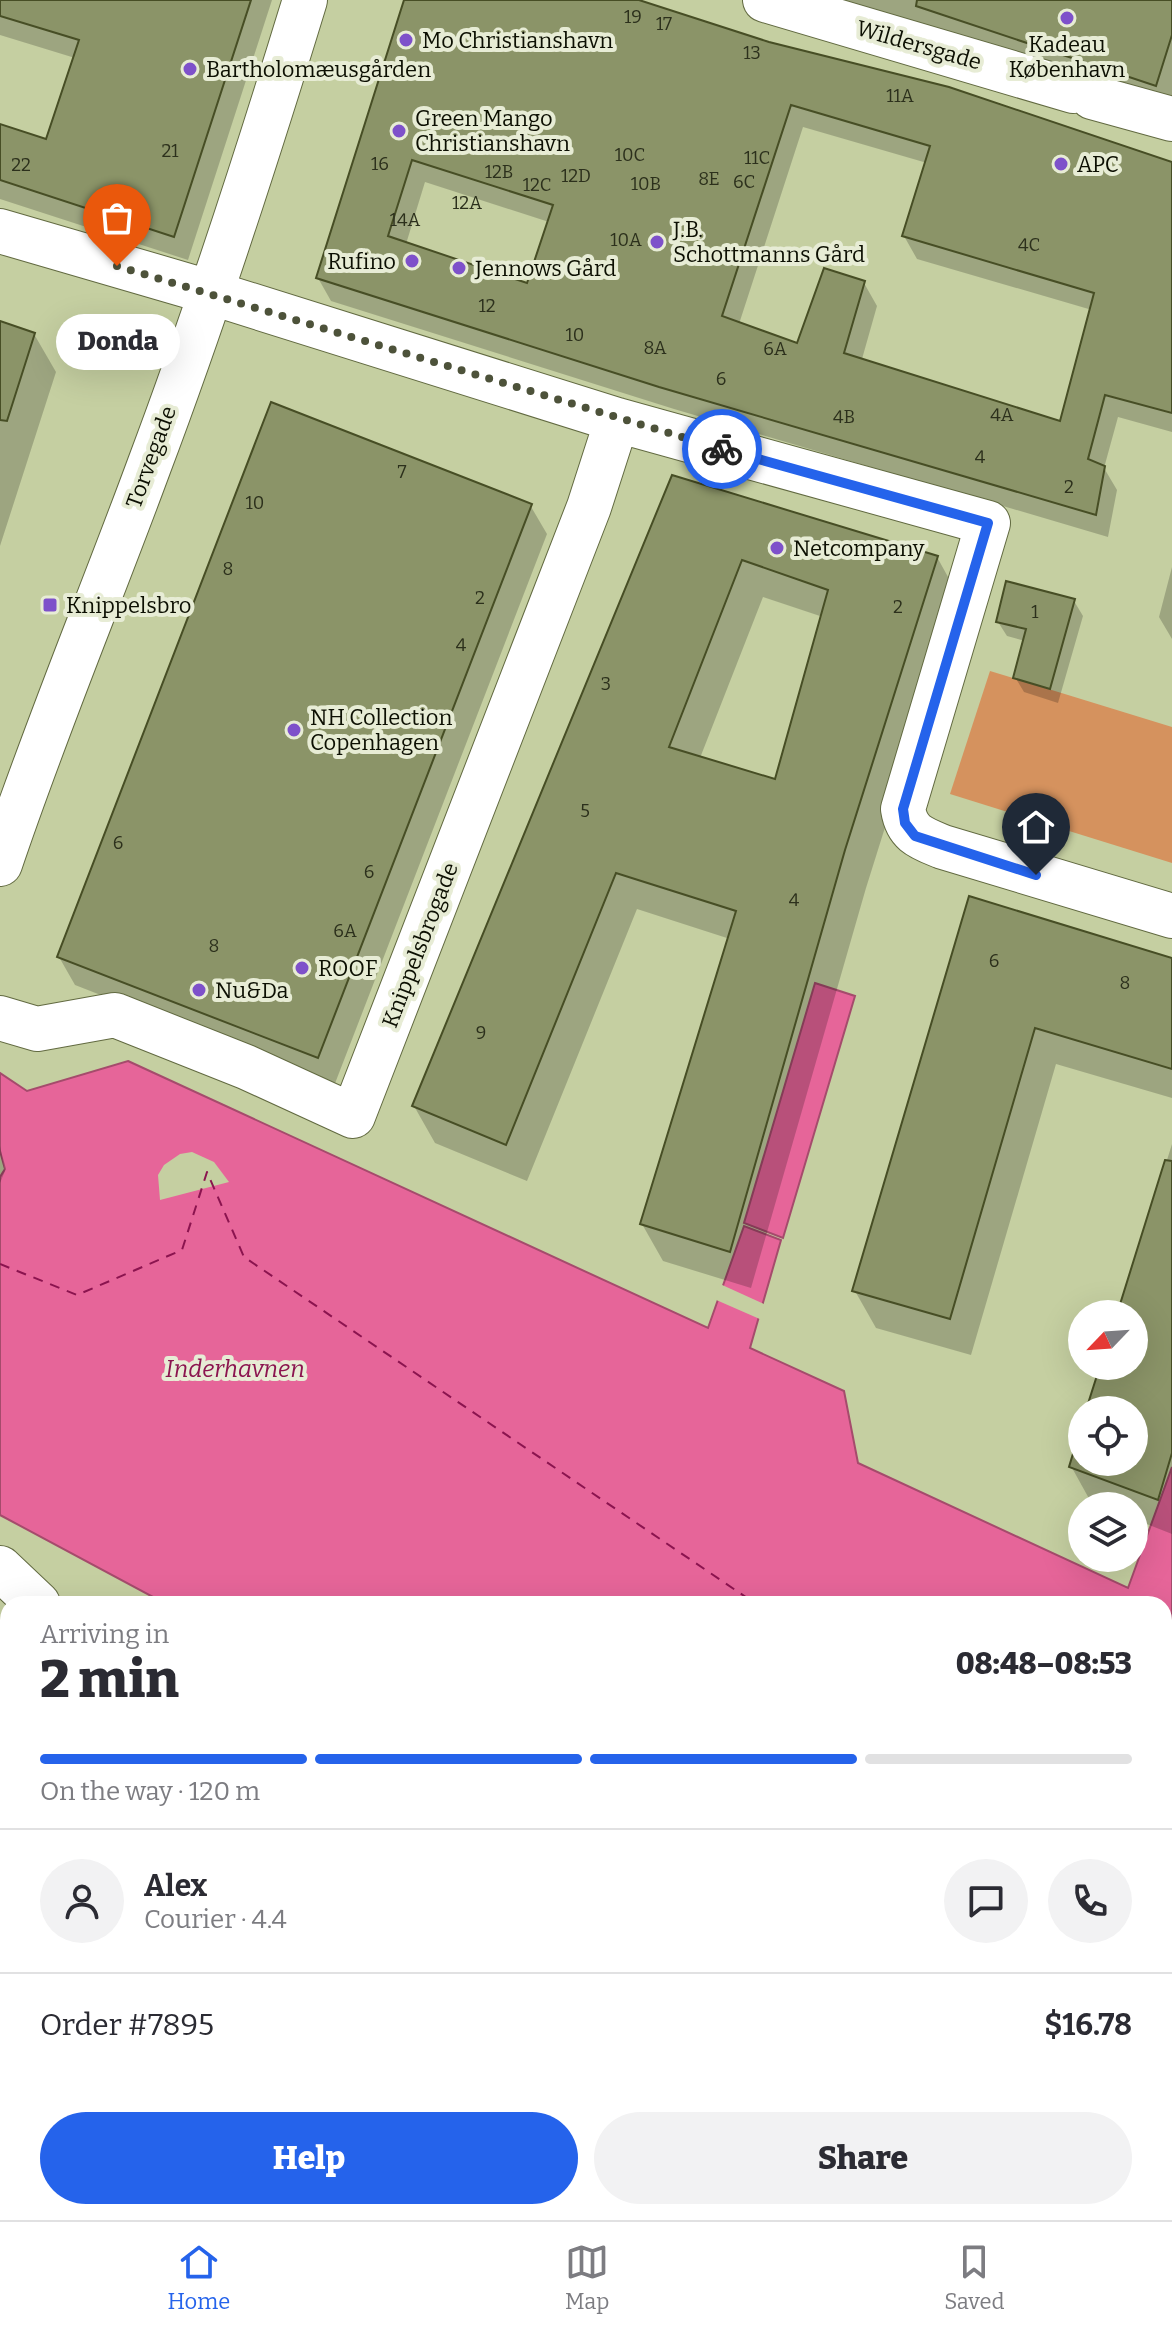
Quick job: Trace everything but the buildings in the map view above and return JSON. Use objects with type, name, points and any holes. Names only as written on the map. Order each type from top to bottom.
[{"type":"street","name":"Torvegade","points":[[0,864],[151,462],[209,292],[235,230],[305,0]]},
{"type":"street","name":"Wildersgade","points":[[765,0],[1172,119]]},
{"type":"street","points":[[0,231],[209,292],[617,420],[988,523],[903,809],[905,823],[915,836],[943,847],[1172,916]]},
{"type":"street","name":"Knippelsbrogade","points":[[0,1018],[37,1029],[115,1015],[353,1116],[583,521],[617,420]]},
{"type":"street","points":[[0,1568],[30,1596]]},
{"type":"shaded area","points":[[990,671],[1172,727],[1172,863],[950,794]]},
{"type":"water","points":[[815,983],[855,996],[783,1238],[744,1223]]},
{"type":"water","name":"Inderhavnen","points":[[128,1061],[708,1328],[744,1226],[781,1240],[750,1348],[844,1391],[858,1463],[1068,1560],[1068,1572],[1093,1572],[1128,1588],[1134,1572],[1148,1572],[1148,1533],[1172,1467],[1172,1596],[151,1596],[0,1515],[0,1177],[5,1169],[0,1151],[0,1073],[27,1091]]},
{"type":"pier","points":[[192,1152],[214,1162],[229,1182],[160,1200],[158,1175],[164,1165],[180,1154]]},
{"type":"pier","points":[[720,1284],[766,1305],[762,1320],[714,1299]]},
{"type":"ferry route","points":[[0,1264],[77,1295],[182,1250],[207,1172],[244,1257],[744,1596]]},
{"type":"way so far","points":[[117,266],[617,420],[722,449]]},
{"type":"place","name":"Kadeau København","points":[[1067,18]]},
{"type":"place","name":"Mo Christianshavn","points":[[406,40]]},
{"type":"place","name":"Bartholomæusgården","points":[[190,69]]},
{"type":"place","name":"Green Mango Christianshavn","points":[[399,131]]},
{"type":"place","name":"APC","points":[[1061,164]]},
{"type":"place","name":"J.B. Schottmanns Gård","points":[[657,242]]},
{"type":"place","name":"Rufino","points":[[412,261]]},
{"type":"place","name":"Donda","points":[[117,266]]},
{"type":"place","name":"Jennows Gård","points":[[459,268]]},
{"type":"place","name":"Netcompany","points":[[777,548]]},
{"type":"place","name":"Knippelsbro","points":[[50,605]]},
{"type":"place","name":"NH Collection Copenhagen","points":[[294,730]]},
{"type":"place","name":"ROOF","points":[[302,968]]},
{"type":"place","name":"Nu&Da","points":[[199,990]]},
{"type":"route","points":[[722,449],[988,523],[903,809],[905,823],[915,836],[1036,875]]}]
